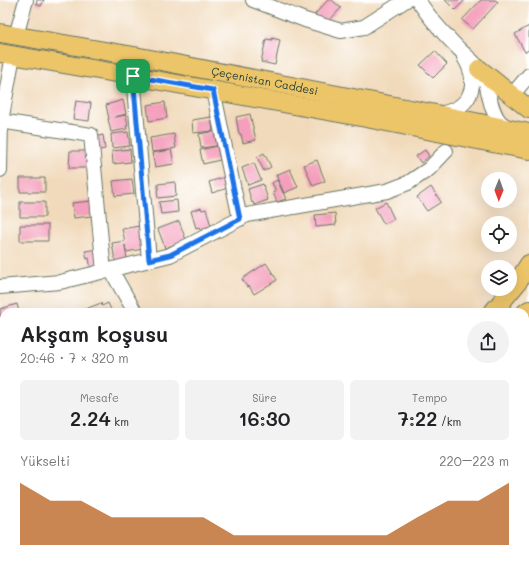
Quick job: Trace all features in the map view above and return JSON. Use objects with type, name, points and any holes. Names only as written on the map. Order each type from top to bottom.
[{"type":"main road","name":"Çeçenistan Caddesi","points":[[8,34],[140,57],[529,133]]},
{"type":"main road","name":"Çeçenistan Caddesi","points":[[7,54],[361,117],[524,151]]},
{"type":"main road","points":[[480,69],[529,109]]},
{"type":"main road","points":[[510,129],[529,129]]},
{"type":"main road","points":[[496,308],[517,283],[529,264]]},
{"type":"street","points":[[8,34],[26,0]]},
{"type":"street","points":[[253,0],[305,20],[342,31],[364,26],[406,0]]},
{"type":"street","points":[[418,0],[424,10],[459,50],[480,69],[486,83],[492,108],[501,122],[510,129]]},
{"type":"street","points":[[436,114],[445,113],[460,106],[467,100],[470,94],[472,78],[468,64],[459,50]]},
{"type":"street","points":[[0,170],[1,122],[7,54]]},
{"type":"street","points":[[512,95],[529,75]]},
{"type":"street","points":[[133,76],[149,260]]},
{"type":"street","points":[[213,90],[240,219]]},
{"type":"street","points":[[1,122],[91,135],[107,271],[133,308]]},
{"type":"street","points":[[0,287],[60,282],[170,255],[247,215],[387,191],[408,183],[429,168],[446,152]]},
{"type":"building","points":[[37,0],[44,0],[41,6],[36,4]]},
{"type":"building","points":[[328,0],[332,0],[341,8],[326,24],[315,14]]},
{"type":"building","points":[[445,0],[465,0],[455,10]]},
{"type":"building","points":[[481,0],[495,0],[498,2],[473,29],[462,20]]},
{"type":"building","points":[[529,26],[529,50],[525,52],[515,34]]},
{"type":"building","points":[[272,38],[280,40],[275,65],[261,62],[266,39],[272,40]]},
{"type":"building","points":[[435,51],[447,64],[433,78],[420,65]]},
{"type":"building","points":[[123,100],[126,114],[115,117],[126,115],[128,126],[126,126],[127,129],[111,132],[106,105]]},
{"type":"building","points":[[76,101],[91,103],[89,121],[73,119]]},
{"type":"building","points":[[165,102],[167,118],[149,121],[147,105]]},
{"type":"building","points":[[250,114],[256,140],[243,143],[241,134],[239,134],[236,117]]},
{"type":"building","points":[[211,117],[213,131],[193,133],[192,120]]},
{"type":"building","points":[[214,131],[217,146],[201,148],[199,134]]},
{"type":"building","points":[[128,132],[130,146],[112,148],[111,134]]},
{"type":"building","points":[[174,134],[176,148],[171,149],[174,164],[155,167],[152,153],[170,150],[152,152],[150,138]]},
{"type":"building","points":[[103,135],[105,149],[96,151],[94,137]]},
{"type":"building","points":[[217,146],[220,160],[203,164],[200,150]]},
{"type":"building","points":[[130,149],[131,162],[113,164],[112,151]]},
{"type":"building","points":[[425,150],[429,156],[421,163],[416,156]]},
{"type":"building","points":[[70,151],[86,151],[86,163],[88,164],[88,168],[69,168]]},
{"type":"building","points":[[264,153],[271,167],[264,171],[257,157]]},
{"type":"building","points":[[317,160],[325,181],[313,186],[304,165]]},
{"type":"building","points":[[254,163],[261,180],[248,185],[242,168]]},
{"type":"building","points":[[290,169],[298,187],[284,193],[276,175]]},
{"type":"building","points":[[228,176],[231,187],[212,193],[209,182]]},
{"type":"building","points":[[20,178],[45,178],[45,192],[20,192]]},
{"type":"building","points":[[132,179],[134,194],[115,196],[113,181]]},
{"type":"building","points":[[277,180],[286,199],[277,202],[273,192],[276,191],[272,183]]},
{"type":"building","points":[[175,182],[176,196],[158,198],[158,184]]},
{"type":"building","points":[[263,184],[268,200],[254,205],[248,189]]},
{"type":"building","points":[[431,187],[441,202],[427,211],[417,197]]},
{"type":"building","points":[[177,200],[178,212],[161,214],[159,202]]},
{"type":"building","points":[[91,201],[92,216],[74,218],[72,203]]},
{"type":"building","points":[[20,202],[45,202],[45,217],[20,217]]},
{"type":"building","points":[[386,202],[394,219],[384,224],[375,208]]},
{"type":"building","points":[[201,208],[202,210],[206,209],[211,226],[200,229],[199,227],[196,228],[191,211]]},
{"type":"building","points":[[335,213],[336,225],[316,227],[315,215]]},
{"type":"building","points":[[179,221],[186,240],[165,248],[158,229]]},
{"type":"building","points":[[20,225],[48,225],[48,241],[20,241]]},
{"type":"building","points":[[139,226],[143,249],[126,252],[125,245],[127,260],[115,261],[112,243],[125,241],[122,229]]},
{"type":"building","points":[[98,249],[101,268],[91,270],[89,258],[87,259],[85,251]]},
{"type":"building","points":[[266,263],[277,280],[254,294],[242,279]]},
{"type":"building","points":[[101,303],[102,306],[108,303],[110,308],[88,308]]},
{"type":"building","points":[[17,304],[18,308],[3,308]]},
{"type":"route","points":[[133,76],[213,90],[240,219],[170,255],[149,260],[133,76]]}]
